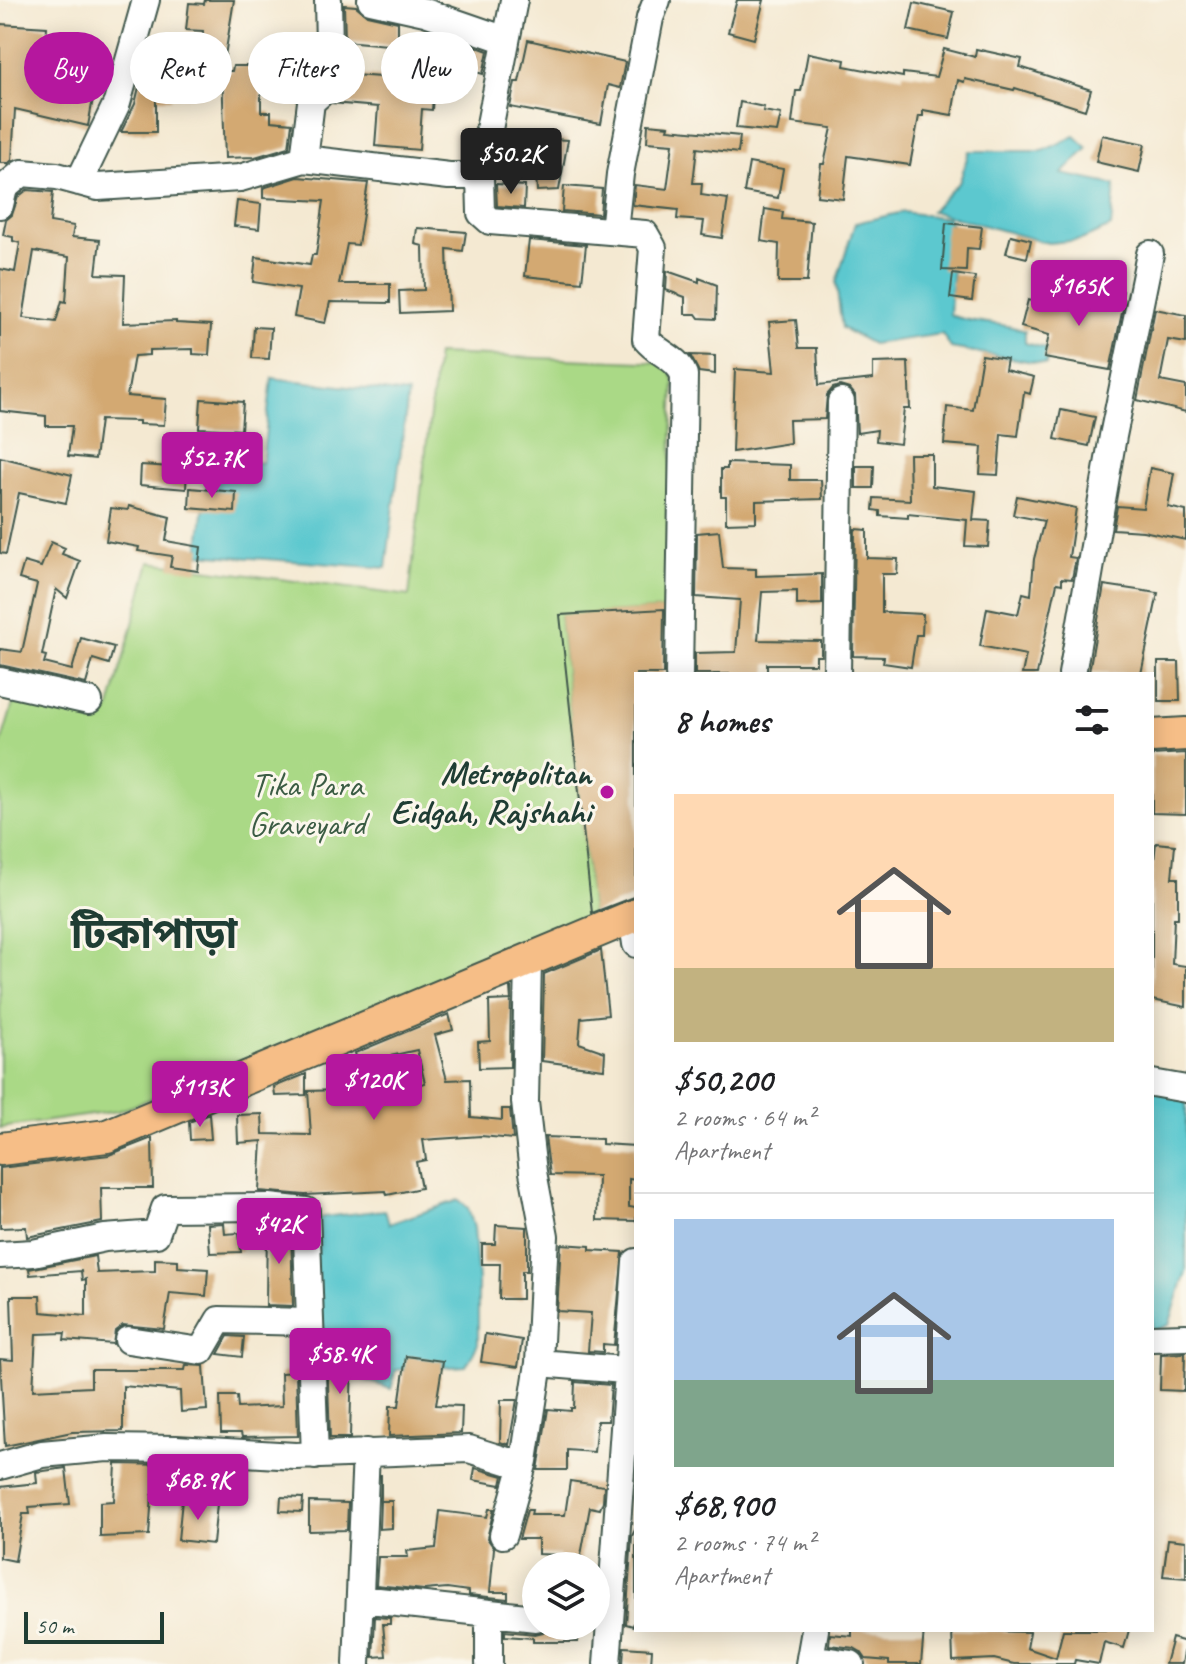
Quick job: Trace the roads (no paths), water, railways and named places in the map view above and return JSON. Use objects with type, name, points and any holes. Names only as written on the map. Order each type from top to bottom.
[{"type":"main road","points":[[1154,736],[1186,734]]},
{"type":"main road","points":[[0,1149],[107,1136],[528,962],[634,925]]},
{"type":"street","points":[[79,182],[117,103],[146,0]]},
{"type":"street","points":[[304,159],[311,102],[320,94],[329,46],[328,0]]},
{"type":"street","points":[[371,0],[425,12],[506,40]]},
{"type":"street","points":[[514,0],[480,176],[481,213],[490,221],[645,234],[653,248],[646,339],[653,348],[679,363],[684,375],[679,672]]},
{"type":"street","points":[[614,231],[626,143],[650,18],[657,0]]},
{"type":"street","points":[[0,205],[4,188],[22,173],[57,176],[98,187],[240,178],[304,159],[449,176],[480,176]]},
{"type":"street","points":[[1072,672],[1113,436],[1150,254]]},
{"type":"street","points":[[837,672],[841,402]]},
{"type":"street","points":[[0,681],[89,701]]},
{"type":"street","points":[[503,1535],[524,1461],[539,1363],[545,1236],[533,1172],[525,1102],[528,962]]},
{"type":"street","points":[[1154,1083],[1186,1089]]},
{"type":"street","points":[[0,1255],[33,1253],[105,1238],[156,1234],[165,1208],[269,1207],[306,1211],[315,1456]]},
{"type":"street","points":[[607,1664],[634,1305]]},
{"type":"street","points":[[128,1340],[201,1351],[219,1320],[309,1322]]},
{"type":"street","points":[[1154,1338],[1186,1337]]},
{"type":"street","points":[[539,1363],[631,1370]]},
{"type":"street","points":[[0,1466],[42,1454],[107,1448],[315,1456],[469,1449],[507,1461],[524,1461]]},
{"type":"street","points":[[357,1664],[366,1452]]},
{"type":"street","points":[[360,1599],[522,1617]]},
{"type":"street","points":[[489,1613],[489,1664]]},
{"type":"street","points":[[815,1632],[810,1661],[851,1664]]},
{"type":"water","points":[[1075,136],[1088,148],[1062,174],[1115,185],[1111,227],[1081,240],[1048,243],[931,211],[960,181],[969,151],[1043,151]]},
{"type":"water","points":[[903,212],[947,218],[955,229],[950,315],[1025,331],[1025,343],[1049,349],[1046,364],[951,348],[942,334],[872,344],[842,328],[836,283],[855,223]]},
{"type":"water","points":[[272,378],[408,394],[386,568],[198,554],[210,457],[262,463]]},
{"type":"water","points":[[1154,1090],[1186,1096],[1186,1271],[1169,1325],[1154,1330]]},
{"type":"water","points":[[459,1200],[468,1208],[474,1228],[478,1282],[478,1344],[466,1366],[396,1370],[391,1389],[333,1369],[320,1356],[314,1221],[323,1217],[385,1210],[389,1224]]},
{"type":"place","name":"Metropolitan Eidgah, Rajshahi","points":[[607,792]]},
{"type":"district","name":"টিকাপাড়া","points":[[154,933]]},
{"type":"park label","name":"Tika Para Graveyard","points":[[307,804]]}]
